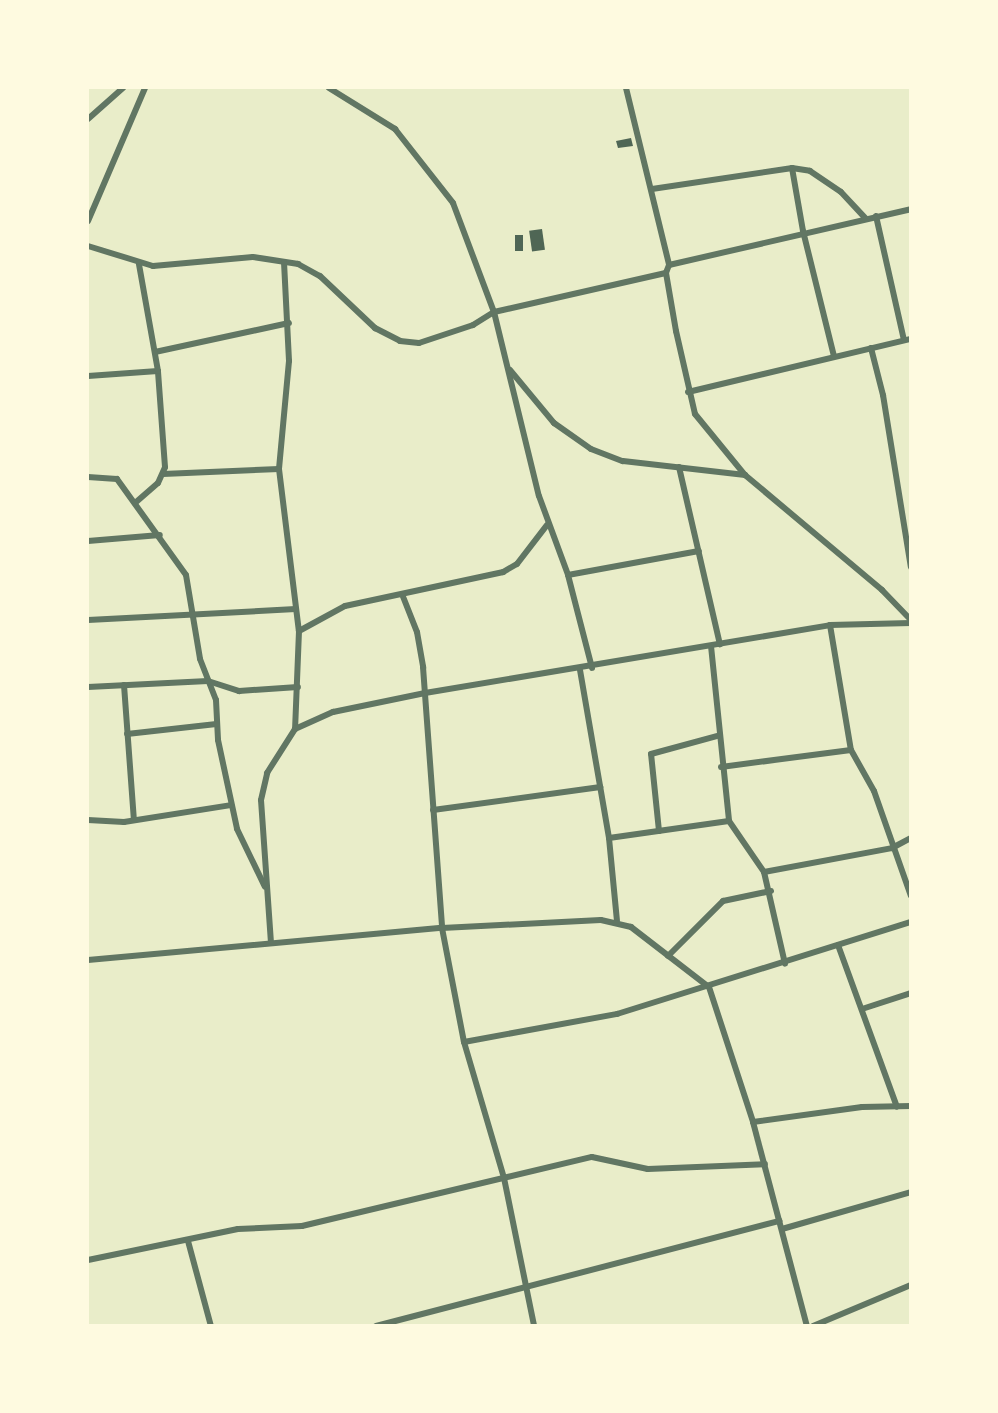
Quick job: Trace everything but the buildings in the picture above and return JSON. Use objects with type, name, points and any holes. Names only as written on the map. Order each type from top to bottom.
[{"type":"street","points":[[88,118],[123,88]]},
{"type":"street","points":[[88,221],[145,88]]},
{"type":"street","points":[[329,88],[394,130],[442,186],[453,203],[494,312],[547,526],[568,575],[592,668]]},
{"type":"street","points":[[626,88],[652,189],[688,392],[695,414],[745,475],[882,590],[911,622]]},
{"type":"street","points":[[652,189],[792,168],[810,172],[841,192],[865,218]]},
{"type":"street","points":[[792,168],[803,231],[834,356]]},
{"type":"street","points":[[88,246],[139,264],[170,266],[253,257],[284,262],[320,276],[374,328],[400,341],[436,340],[494,312],[668,269],[803,231],[911,209]]},
{"type":"street","points":[[688,392],[907,340],[876,216]]},
{"type":"street","points":[[271,943],[261,800],[267,773],[295,729],[298,687],[299,631],[279,469],[289,323],[284,262]]},
{"type":"street","points":[[139,264],[158,371],[163,474]]},
{"type":"street","points":[[155,352],[289,323]]},
{"type":"street","points":[[871,348],[911,566]]},
{"type":"street","points":[[509,369],[554,422],[592,449],[623,461],[745,475]]},
{"type":"street","points":[[88,376],[158,371]]},
{"type":"street","points":[[679,467],[720,645]]},
{"type":"street","points":[[135,503],[163,474],[279,469]]},
{"type":"street","points":[[88,477],[113,476],[160,536],[186,575],[208,681],[216,700],[216,724],[231,805],[244,849],[267,890]]},
{"type":"street","points":[[299,631],[345,606],[503,572],[517,564],[547,526]]},
{"type":"street","points":[[88,541],[160,536]]},
{"type":"street","points":[[568,575],[699,551]]},
{"type":"street","points":[[402,594],[417,632],[425,693],[442,928],[464,1042],[504,1178],[523,1287],[534,1325]]},
{"type":"street","points":[[88,620],[296,608]]},
{"type":"street","points":[[295,729],[333,712],[425,693],[592,668],[830,625],[911,622]]},
{"type":"street","points":[[830,625],[851,750],[874,791],[911,896]]},
{"type":"street","points":[[711,646],[717,736],[729,821],[764,872],[771,891],[785,964]]},
{"type":"street","points":[[580,670],[609,838],[617,922]]},
{"type":"street","points":[[88,687],[208,681],[239,691],[298,687]]},
{"type":"street","points":[[124,685],[134,820]]},
{"type":"street","points":[[127,734],[216,724]]},
{"type":"street","points":[[659,831],[650,754],[717,736]]},
{"type":"street","points":[[721,768],[851,750]]},
{"type":"street","points":[[433,810],[600,787]]},
{"type":"street","points":[[88,820],[134,820],[231,805]]},
{"type":"street","points":[[609,838],[729,821]]},
{"type":"street","points":[[764,872],[892,848],[911,838]]},
{"type":"street","points":[[668,956],[723,901],[771,891]]},
{"type":"street","points":[[88,960],[442,928],[617,922],[668,956],[709,988],[753,1122],[807,1325]]},
{"type":"street","points":[[464,1042],[617,1014],[709,988],[911,922]]},
{"type":"street","points":[[838,945],[897,1107]]},
{"type":"street","points":[[862,1009],[911,993]]},
{"type":"street","points":[[753,1122],[862,1107],[911,1106]]},
{"type":"street","points":[[88,1260],[238,1230],[302,1226],[592,1157],[648,1169],[765,1164]]},
{"type":"street","points":[[376,1325],[911,1192]]},
{"type":"street","points":[[188,1241],[211,1325]]},
{"type":"street","points":[[813,1325],[911,1285]]}]
